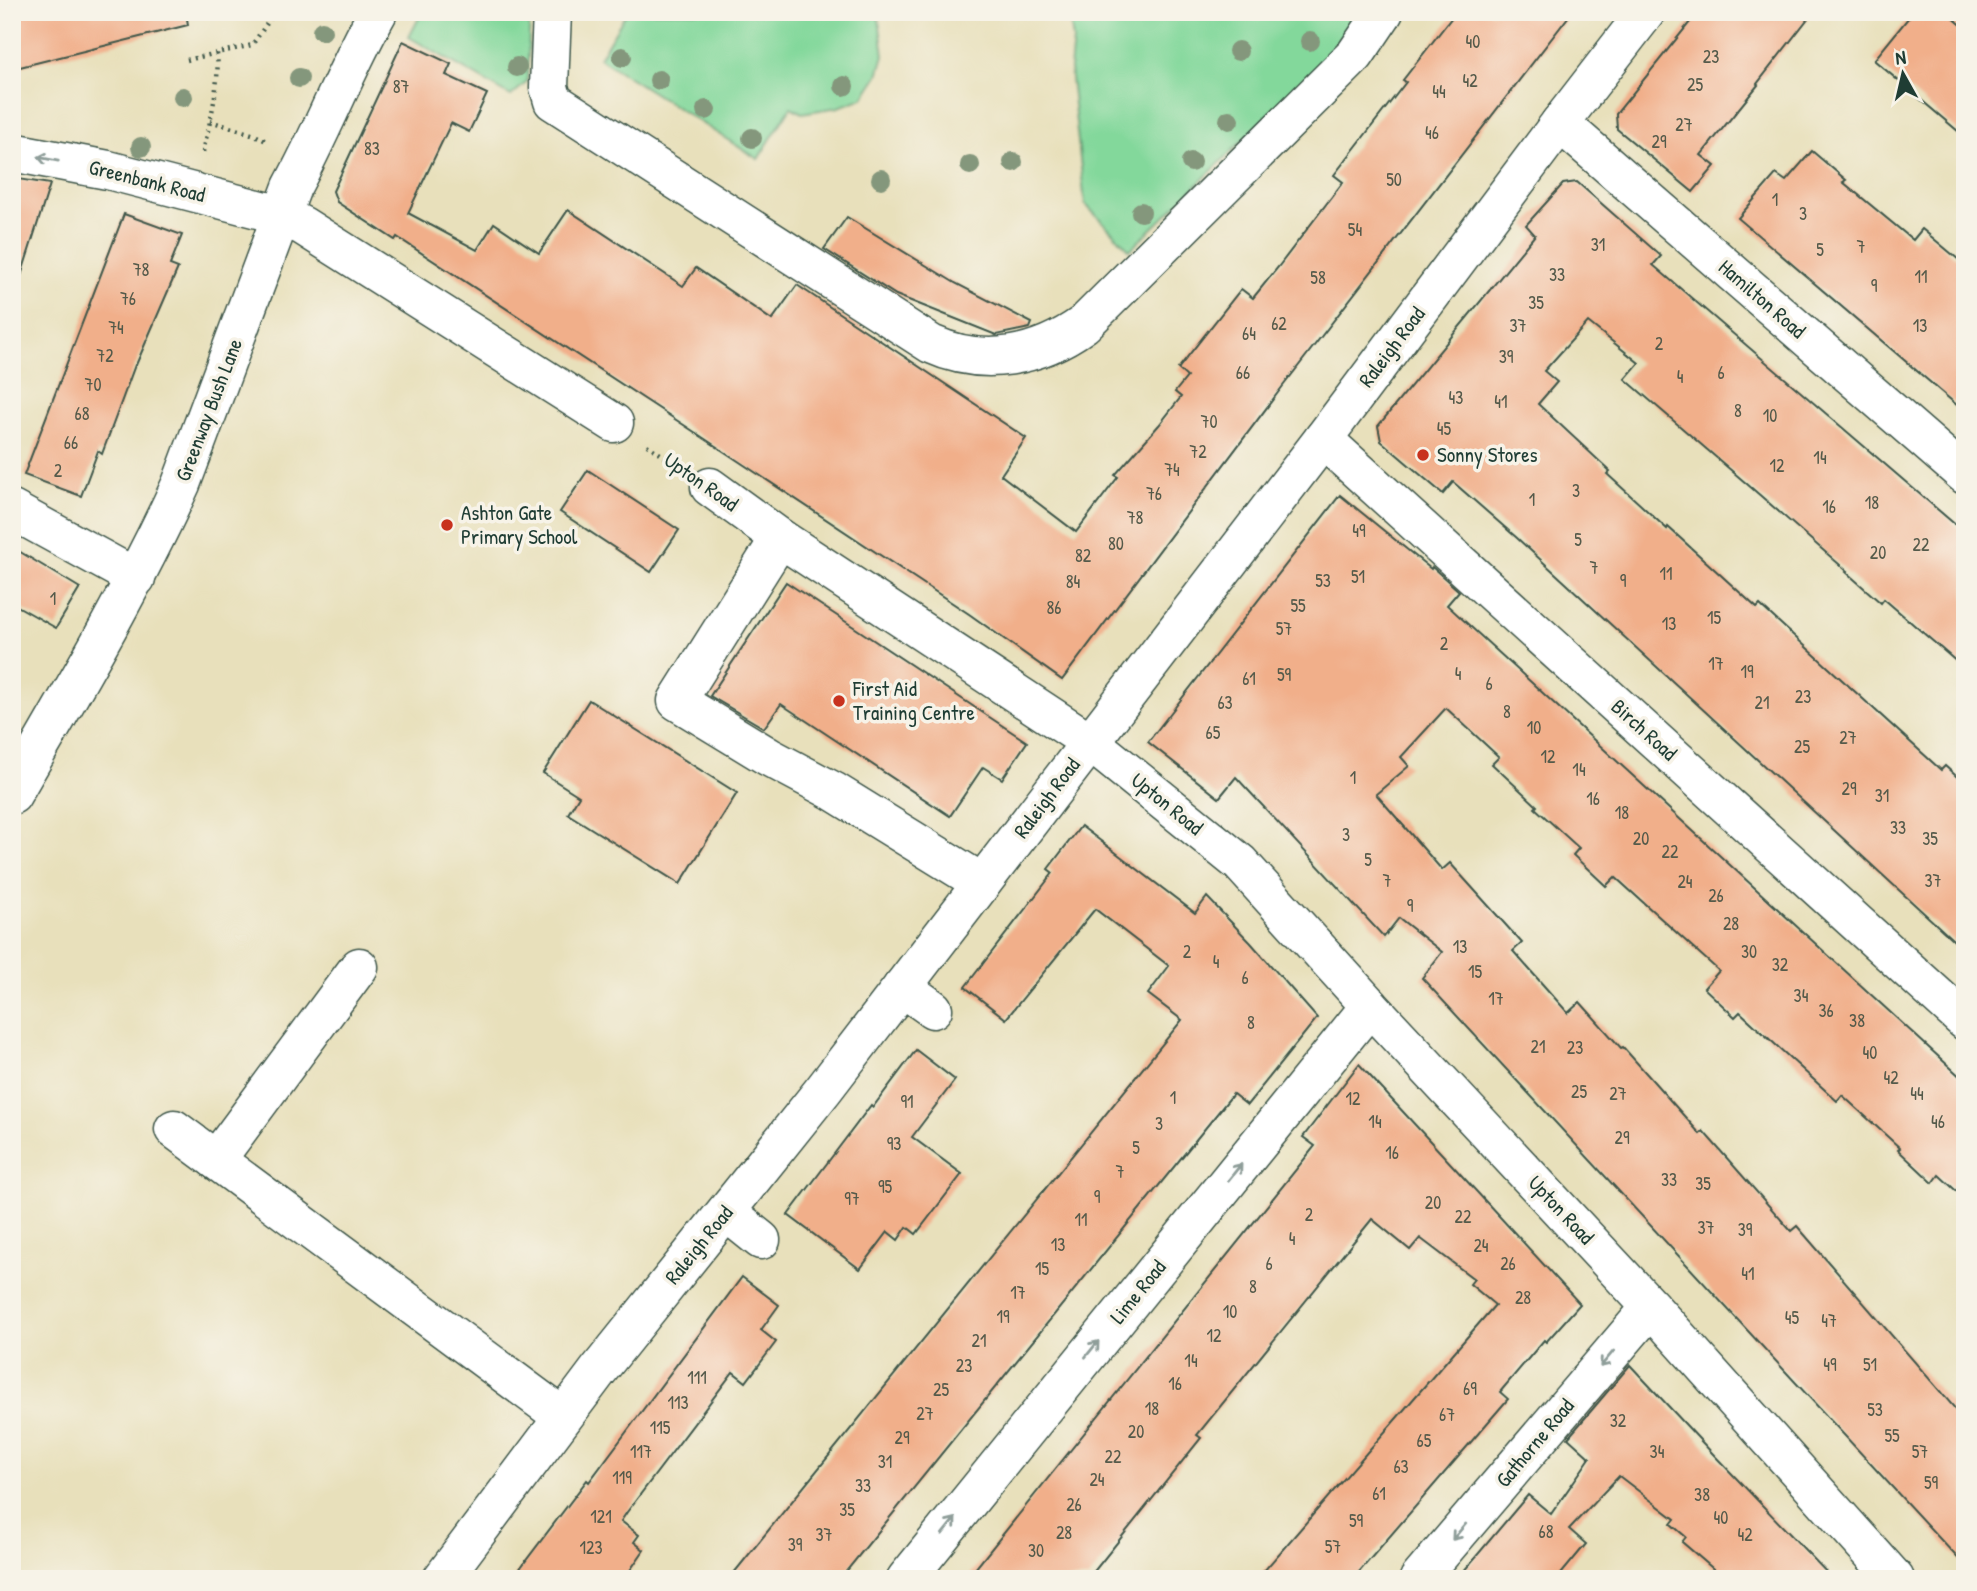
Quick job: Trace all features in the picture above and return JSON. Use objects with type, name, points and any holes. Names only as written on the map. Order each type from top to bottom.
[{"type":"street","name":"Greenway Bush Lane","points":[[12,795],[136,578],[181,484],[292,187],[357,49],[378,12]]},
{"type":"street","points":[[552,12],[549,87],[554,101],[931,344],[966,356],[989,357],[1041,348],[1084,324],[1355,55],[1384,12]]},
{"type":"street","name":"Raleigh Road","points":[[442,1579],[598,1371],[824,1089],[1323,439],[1646,12]]},
{"type":"street","name":"Hamilton Road","points":[[1560,123],[1965,475]]},
{"type":"street","name":"Greenbank Road","points":[[12,152],[108,170],[196,176],[281,215]]},
{"type":"street","points":[[281,215],[303,226],[614,423]]},
{"type":"street","name":"Birch Road","points":[[1323,439],[1965,1021]]},
{"type":"street","name":"Upton Road","points":[[710,487],[780,538],[1090,742],[1240,863],[1651,1307],[1895,1579]]},
{"type":"street","points":[[12,510],[136,578]]},
{"type":"street","points":[[780,538],[677,701],[769,757],[833,791],[982,883]]},
{"type":"street","points":[[216,1160],[359,967]]},
{"type":"street","points":[[902,987],[933,1009]]},
{"type":"street","name":"Lime Road","points":[[906,1579],[1370,1006]]},
{"type":"street","points":[[174,1129],[563,1417]]},
{"type":"street","points":[[726,1212],[761,1240]]},
{"type":"street","name":"Gathorne Road","points":[[1419,1579],[1651,1307]]},
{"type":"path","points":[[187,60],[252,46],[275,12]]},
{"type":"path","points":[[196,176],[210,121],[218,65],[217,53]]},
{"type":"path","points":[[210,121],[255,135],[307,160]]},
{"type":"path","name":"Upton Road","points":[[614,423],[710,487]]},
{"type":"green space","points":[[422,12],[530,12],[527,82],[511,96],[409,37]]},
{"type":"green space","points":[[627,12],[878,12],[884,55],[878,75],[863,98],[839,107],[802,113],[791,107],[758,159],[599,58]]},
{"type":"green space","points":[[1069,12],[1359,12],[1325,61],[1130,250],[1085,204],[1070,69],[1073,40]]},
{"type":"building","points":[[12,12],[186,12],[188,25],[12,69]]},
{"type":"building","points":[[1456,12],[1572,12],[1283,386],[1062,680],[969,614],[690,429],[397,237],[395,240],[337,202],[333,191],[403,41],[451,64],[446,75],[487,94],[469,132],[451,123],[408,213],[477,250],[494,223],[539,253],[568,210],[683,286],[696,268],[772,320],[797,285],[1026,438],[1001,475],[1076,532],[1118,477],[1115,475],[1181,397],[1175,392],[1187,377],[1178,369],[1241,289],[1253,298],[1279,266],[1343,182],[1334,175]]},
{"type":"building","points":[[1698,12],[1813,12],[1701,155],[1715,166],[1693,192],[1617,129],[1616,114]]},
{"type":"building","points":[[1913,12],[1946,12],[1965,28],[1965,137],[1874,60]]},
{"type":"building","points":[[1812,151],[1846,180],[1843,182],[1913,240],[1922,229],[1965,265],[1965,412],[1738,218],[1776,174],[1786,181]]},
{"type":"building","points":[[12,178],[50,184],[20,279],[12,278]]},
{"type":"building","points":[[1577,182],[1661,256],[1653,265],[1965,533],[1965,669],[1884,599],[1881,603],[1625,379],[1639,363],[1588,322],[1544,371],[1557,382],[1538,404],[1610,471],[1607,474],[1757,608],[1760,605],[1941,770],[1945,766],[1965,784],[1965,951],[1453,482],[1443,494],[1381,441],[1378,426],[1535,235],[1526,225],[1563,184]]},
{"type":"building","points":[[124,214],[182,235],[170,265],[178,268],[135,365],[102,454],[98,451],[81,496],[24,475]]},
{"type":"building","points":[[847,217],[955,283],[1032,323],[1030,328],[996,335],[896,295],[824,249]]},
{"type":"building","points":[[588,470],[679,530],[651,572],[560,512]]},
{"type":"building","points":[[1340,495],[1459,591],[1447,605],[1965,1081],[1965,1199],[1939,1175],[1933,1183],[1898,1150],[1900,1148],[1842,1095],[1837,1101],[1740,1012],[1735,1017],[1704,988],[1719,971],[1615,877],[1606,886],[1573,855],[1579,848],[1492,764],[1499,757],[1446,708],[1401,757],[1409,766],[1376,794],[1442,870],[1450,863],[1522,943],[1513,951],[1568,1013],[1580,1002],[1700,1134],[1703,1131],[1791,1231],[1797,1226],[1965,1420],[1965,1566],[1422,978],[1442,952],[1399,918],[1384,937],[1236,777],[1219,798],[1148,742]]},
{"type":"building","points":[[12,547],[80,588],[56,628],[12,603]]},
{"type":"building","name":"First Aid Training Centre","points":[[786,582],[1027,742],[1002,779],[983,767],[950,816],[781,704],[764,728],[710,696]]},
{"type":"building","points":[[589,700],[737,793],[680,884],[568,814],[579,796],[543,773]]},
{"type":"building","points":[[1081,826],[1195,913],[1207,897],[1317,1018],[1247,1105],[1233,1094],[840,1579],[729,1579],[1182,1020],[1148,994],[1169,966],[1095,909],[1006,1019],[965,987],[1053,873],[1048,869]]},
{"type":"building","points":[[916,1050],[955,1080],[912,1137],[962,1174],[916,1234],[907,1227],[898,1240],[888,1232],[860,1269],[788,1215]]},
{"type":"building","points":[[1359,1064],[1580,1304],[1546,1342],[1544,1340],[1500,1392],[1508,1399],[1353,1579],[1257,1579],[1495,1305],[1470,1284],[1474,1279],[1420,1238],[1410,1250],[1372,1219],[1197,1435],[1201,1438],[1088,1579],[967,1579],[1315,1146],[1303,1137]]},
{"type":"building","points":[[742,1277],[779,1305],[761,1330],[776,1342],[746,1382],[733,1372],[621,1521],[639,1535],[634,1542],[644,1550],[624,1579],[512,1579],[587,1480],[589,1482]]},
{"type":"building","points":[[1630,1365],[1833,1579],[1725,1579],[1682,1542],[1686,1537],[1671,1524],[1675,1519],[1619,1476],[1569,1529],[1586,1544],[1557,1579],[1457,1579],[1528,1495],[1551,1514],[1590,1458],[1568,1438]]},
{"type":"place","name":"Sonny Stores","points":[[1423,455]]},
{"type":"place","name":"Ashton Gate Primary School","points":[[447,525]]},
{"type":"place","name":"First Aid Training Centre","points":[[839,701]]}]
